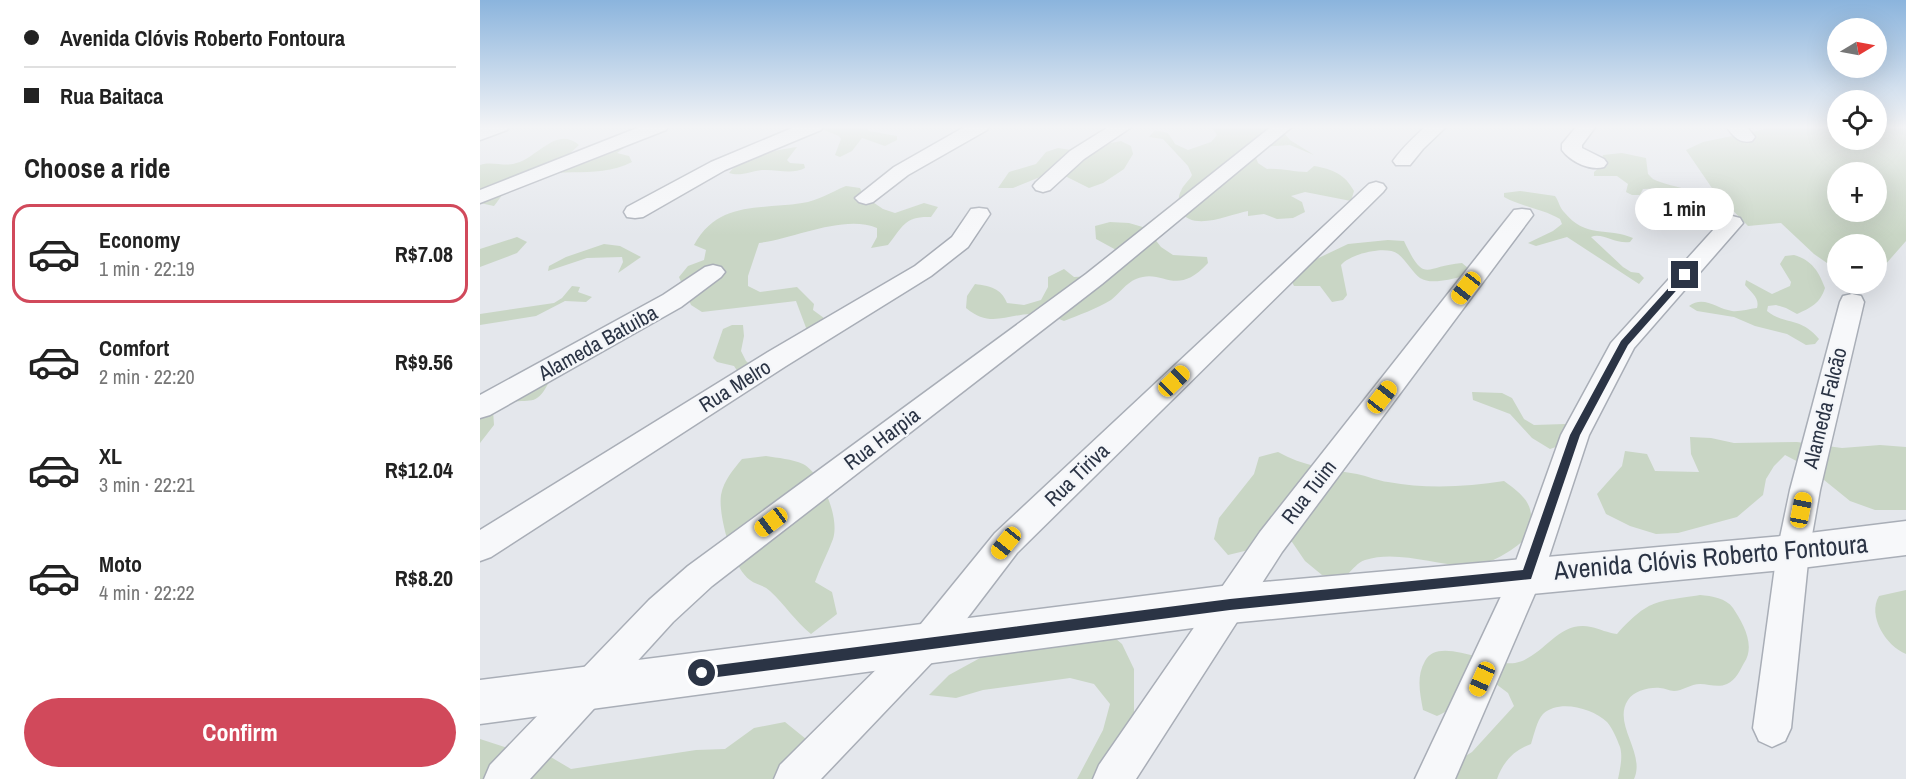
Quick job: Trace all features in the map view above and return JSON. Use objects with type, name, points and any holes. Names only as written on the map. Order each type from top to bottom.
[{"type":"street","points":[[480,197],[567,162]]},
{"type":"street","points":[[635,212],[727,162]]},
{"type":"street","points":[[866,198],[916,162]]},
{"type":"street","points":[[1043,186],[1068,162]]},
{"type":"street","name":"Rua Harpia","points":[[504,779],[661,611],[700,576],[1094,279],[1239,162]]},
{"type":"street","name":"Rua Tiriva","points":[[794,779],[928,642],[1006,543],[1376,188]]},
{"type":"street","name":"Rua Melro","points":[[480,547],[767,366],[923,272],[960,242],[979,214]]},
{"type":"street","name":"Rua Tuim","points":[[1113,779],[1271,542],[1522,215]]},
{"type":"street","points":[[1435,779],[1527,575],[1575,435],[1624,343],[1731,223]]},
{"type":"street","name":"Alameda Batuiba","points":[[480,408],[672,301],[713,272]]},
{"type":"street","name":"Alameda Falcão","points":[[1772,728],[1792,552],[1805,490],[1852,302]]},
{"type":"street","name":"Avenida Clóvis Roberto Fontoura","points":[[480,702],[1230,604],[1792,552],[1906,538]]},
{"type":"green space","points":[[631,162],[603,171],[541,174],[512,184],[494,206],[480,203],[480,165]]},
{"type":"green space","points":[[742,162],[789,162],[804,164],[805,168],[789,171],[762,170],[729,173]]},
{"type":"green space","points":[[1128,162],[1124,169],[1103,183],[1089,188],[1055,171],[1013,188],[998,188],[1009,172],[1036,164]]},
{"type":"green space","points":[[1185,162],[1258,162],[1267,169],[1307,172],[1314,166],[1342,176],[1354,191],[1351,201],[1305,192],[1291,196],[1302,202],[1305,212],[1293,218],[1277,219],[1264,214],[1248,216],[1248,211],[1212,220],[1193,220],[1186,217],[1179,205],[1179,195],[1192,175]]},
{"type":"green space","points":[[1601,162],[1647,162],[1648,174],[1653,179],[1703,195],[1718,205],[1722,212],[1711,211],[1690,196],[1670,190],[1643,189],[1640,195],[1632,195],[1626,192],[1628,184],[1617,176],[1594,176],[1594,172],[1600,167]]},
{"type":"green space","points":[[1694,162],[1827,162],[1827,222],[1887,222],[1887,162],[1906,162],[1906,241],[1887,263],[1887,234],[1827,234],[1827,263],[1781,223],[1748,226],[1714,191]]},
{"type":"green space","points":[[846,186],[860,188],[864,196],[883,209],[895,213],[924,203],[938,207],[931,217],[915,218],[905,223],[888,245],[871,248],[877,237],[877,228],[864,224],[834,226],[759,243],[748,276],[748,286],[760,292],[797,287],[814,304],[813,310],[828,321],[808,333],[796,301],[702,312],[691,305],[679,277],[688,266],[704,260],[706,250],[694,245],[716,220],[742,210],[808,202]]},
{"type":"green space","points":[[1520,191],[1555,196],[1562,210],[1580,226],[1633,238],[1630,242],[1624,242],[1599,236],[1591,237],[1623,267],[1631,272],[1639,273],[1644,278],[1639,284],[1567,237],[1536,246],[1528,243],[1562,224],[1560,219],[1504,197],[1504,193]]},
{"type":"green space","points":[[1110,222],[1129,223],[1146,228],[1161,247],[1173,255],[1207,257],[1208,263],[1197,274],[1178,281],[1154,276],[1136,279],[1111,300],[1064,321],[1035,314],[997,319],[982,318],[966,308],[967,296],[975,284],[994,289],[1002,294],[1007,303],[1024,305],[1041,300],[1048,287],[1048,277],[1064,269],[1074,277],[1092,276],[1118,251],[1096,239],[1095,226]]},
{"type":"green space","points":[[517,237],[527,242],[517,253],[480,267],[480,249]]},
{"type":"green space","points":[[1388,240],[1404,241],[1417,263],[1427,270],[1462,263],[1468,268],[1461,277],[1430,281],[1420,278],[1404,259],[1392,251],[1360,254],[1341,265],[1347,295],[1343,300],[1332,302],[1320,286],[1294,286],[1291,280],[1308,263],[1348,244]]},
{"type":"green space","points":[[604,244],[620,246],[641,257],[618,273],[623,262],[622,257],[587,258],[548,271],[549,266],[566,257]]},
{"type":"green space","points":[[1794,255],[1806,260],[1814,267],[1825,288],[1823,293],[1814,305],[1797,314],[1776,305],[1768,306],[1767,311],[1774,316],[1806,327],[1819,339],[1815,344],[1806,345],[1787,334],[1755,326],[1734,317],[1697,311],[1689,306],[1705,302],[1732,311],[1757,308],[1756,298],[1745,285],[1746,280],[1772,294],[1790,286],[1791,282],[1780,264],[1785,256]]},
{"type":"green space","points":[[572,286],[580,287],[578,292],[592,297],[586,302],[565,301],[536,316],[480,325],[480,314],[554,303],[562,298]]},
{"type":"green space","points":[[732,325],[743,325],[744,336],[741,351],[746,361],[755,369],[738,372],[734,366],[717,362],[713,358],[723,329]]},
{"type":"green space","points":[[550,380],[538,398],[530,401],[509,402],[493,410],[494,425],[480,443],[480,398]]},
{"type":"green space","points":[[1472,392],[1502,393],[1512,398],[1524,419],[1534,425],[1565,424],[1569,433],[1559,446],[1550,449],[1532,438],[1510,414],[1473,400]]},
{"type":"green space","points":[[1690,437],[1711,438],[1734,443],[1797,442],[1842,448],[1880,445],[1906,447],[1906,510],[1875,510],[1850,501],[1808,467],[1785,455],[1766,479],[1763,495],[1737,517],[1678,533],[1656,534],[1630,526],[1606,514],[1597,494],[1622,466],[1625,451],[1647,454],[1655,471],[1699,472],[1691,454]]},
{"type":"green space","points":[[1278,452],[1297,461],[1316,466],[1417,486],[1475,485],[1504,481],[1528,503],[1531,516],[1530,535],[1503,555],[1480,564],[1459,565],[1405,557],[1378,557],[1362,561],[1347,575],[1322,575],[1305,561],[1292,542],[1269,534],[1253,549],[1228,555],[1214,539],[1219,518],[1254,474],[1259,457]]},
{"type":"green space","points":[[766,456],[794,461],[810,469],[823,487],[832,509],[835,530],[833,539],[815,582],[832,592],[837,614],[811,634],[770,591],[752,582],[743,573],[732,553],[724,527],[721,495],[732,471],[742,459]]},
{"type":"green space","points":[[1906,590],[1906,654],[1892,644],[1880,630],[1875,612],[1879,596]]},
{"type":"green space","points":[[1700,595],[1723,600],[1733,608],[1747,635],[1749,649],[1747,656],[1737,675],[1727,684],[1717,686],[1697,684],[1674,691],[1651,688],[1638,692],[1628,700],[1624,709],[1624,719],[1636,759],[1637,769],[1634,779],[1618,779],[1621,751],[1615,734],[1607,722],[1584,709],[1566,706],[1550,709],[1543,714],[1537,724],[1531,744],[1510,757],[1502,767],[1497,779],[1438,779],[1459,760],[1472,752],[1514,706],[1508,693],[1496,684],[1480,690],[1437,716],[1423,710],[1419,685],[1420,673],[1425,661],[1432,654],[1453,651],[1493,661],[1515,663],[1535,654],[1569,629],[1579,626],[1591,627],[1617,634],[1645,608],[1662,601]]},
{"type":"green space","points":[[1102,627],[1122,644],[1134,669],[1134,725],[1108,779],[1077,779],[1103,730],[1110,704],[1094,684],[1070,678],[983,690],[956,698],[929,695],[949,675],[1002,646]]},
{"type":"green space","points":[[785,722],[806,739],[792,773],[782,779],[480,779],[480,739],[523,753],[549,756],[571,769],[696,750],[725,749],[754,728]]},
{"type":"route","points":[[702,673],[1230,604],[1527,575],[1575,435],[1624,343],[1685,275]]}]
